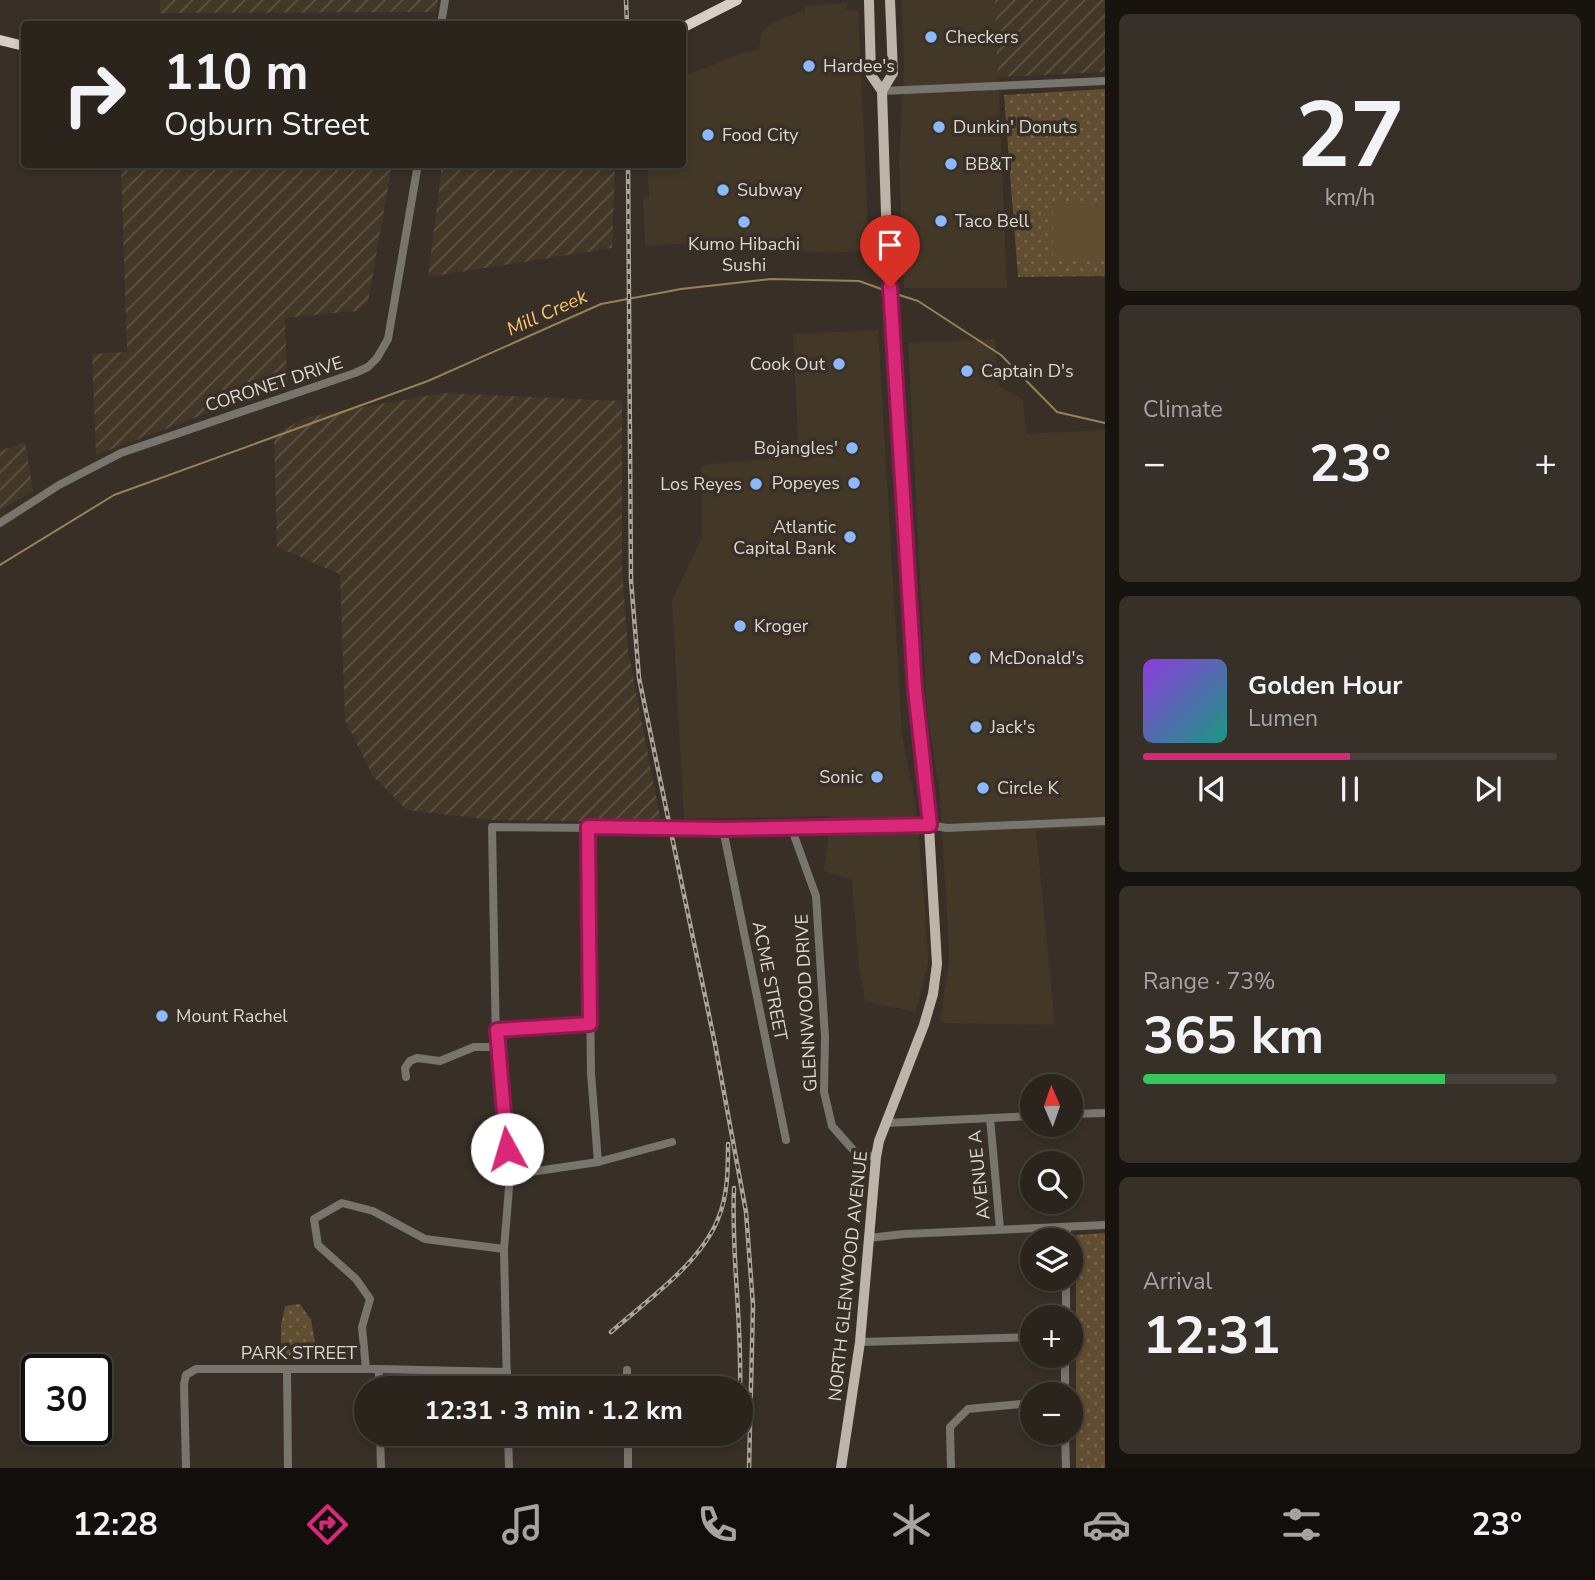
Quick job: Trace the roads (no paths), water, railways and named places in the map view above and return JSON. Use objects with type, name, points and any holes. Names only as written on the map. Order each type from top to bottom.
[{"type":"highway","points":[[686,26],[737,0]]},
{"type":"highway","points":[[0,40],[21,45]]},
{"type":"main road","name":"NORTH GLENWOOD AVENUE","points":[[841,1468],[860,1342],[876,1157],[924,1025],[937,964],[930,825],[915,689],[887,244],[881,91],[871,75],[869,0]]},
{"type":"main road","name":"NORTH GLENWOOD AVENUE","points":[[881,91],[892,73],[890,0]]},
{"type":"street","points":[[440,21],[444,0]]},
{"type":"street","points":[[881,91],[1105,81]]},
{"type":"street","name":"CORONET DRIVE","points":[[0,523],[59,485],[121,453],[368,367],[382,352],[393,322],[417,168]]},
{"type":"street","points":[[507,1376],[504,1249],[510,1175],[496,1047],[492,827],[723,829],[930,825],[947,828],[1105,821]]},
{"type":"street","points":[[588,827],[591,1073],[598,1162]]},
{"type":"street","name":"GLENNWOOD DRIVE","points":[[791,827],[816,896],[825,1037],[824,1092],[832,1126],[855,1152],[876,1157]]},
{"type":"street","name":"ACME STREET","points":[[723,829],[786,1140]]},
{"type":"street","points":[[497,1030],[590,1024]]},
{"type":"street","points":[[405,1077],[405,1069],[410,1061],[417,1058],[440,1060],[474,1047],[496,1047]]},
{"type":"street","points":[[1083,1114],[1105,1113]]},
{"type":"street","points":[[887,1123],[1020,1117]]},
{"type":"street","name":"AVENUE A","points":[[990,1118],[1000,1229]]},
{"type":"street","points":[[510,1175],[598,1162],[671,1142]]},
{"type":"street","points":[[366,1369],[362,1327],[370,1299],[356,1279],[318,1245],[314,1219],[342,1203],[373,1211],[425,1239],[504,1249]]},
{"type":"street","points":[[869,1238],[1105,1225]]},
{"type":"street","points":[[860,1342],[1020,1337]]},
{"type":"street","name":"PARK STREET","points":[[186,1468],[184,1384],[186,1375],[196,1369],[507,1372]]},
{"type":"street","points":[[288,1369],[288,1468]]},
{"type":"street","points":[[379,1369],[379,1376]]},
{"type":"street","points":[[627,1370],[627,1376]]},
{"type":"street","points":[[951,1468],[950,1427],[968,1409],[1020,1404]]},
{"type":"street","points":[[1065,1445],[1066,1468]]},
{"type":"street","points":[[380,1446],[381,1468]]},
{"type":"street","points":[[508,1446],[509,1468]]},
{"type":"street","points":[[628,1446],[628,1468]]},
{"type":"waterway","name":"Mill Creek","points":[[0,565],[114,495],[428,381],[601,304],[681,289],[771,279],[859,281],[884,290]]},
{"type":"waterway","name":"Mill Creek","points":[[893,293],[918,301],[1001,355],[1057,412],[1105,423]]},
{"type":"railway","points":[[626,0],[627,21]]},
{"type":"railway","points":[[628,168],[631,580],[639,678],[715,1044],[746,1212],[753,1305],[749,1468]]},
{"type":"railway","points":[[611,1332],[671,1281],[710,1236],[726,1191],[728,1144]]},
{"type":"railway","points":[[734,1188],[740,1376]]},
{"type":"place","name":"Checkers","points":[[931,37]]},
{"type":"place","name":"Hardee's","points":[[809,66]]},
{"type":"place","name":"Dunkin' Donuts","points":[[939,127]]},
{"type":"place","name":"Food City","points":[[708,135]]},
{"type":"place","name":"BB&T","points":[[951,164]]},
{"type":"place","name":"Subway","points":[[723,190]]},
{"type":"place","name":"Taco Bell","points":[[941,221]]},
{"type":"place","name":"Kumo Hibachi Sushi","points":[[744,222]]},
{"type":"place","name":"Cook Out","points":[[839,364]]},
{"type":"place","name":"Captain D's","points":[[967,371]]},
{"type":"place","name":"Bojangles'","points":[[852,448]]},
{"type":"place","name":"Popeyes","points":[[854,483]]},
{"type":"place","name":"Los Reyes","points":[[756,484]]},
{"type":"place","name":"Atlantic Capital Bank","points":[[850,537]]},
{"type":"place","name":"Kroger","points":[[740,626]]},
{"type":"place","name":"McDonald's","points":[[975,658]]},
{"type":"place","name":"Jack's","points":[[976,727]]},
{"type":"place","name":"Sonic","points":[[877,777]]},
{"type":"place","name":"Circle K","points":[[983,788]]},
{"type":"place","name":"Mount Rachel","points":[[162,1016]]}]
